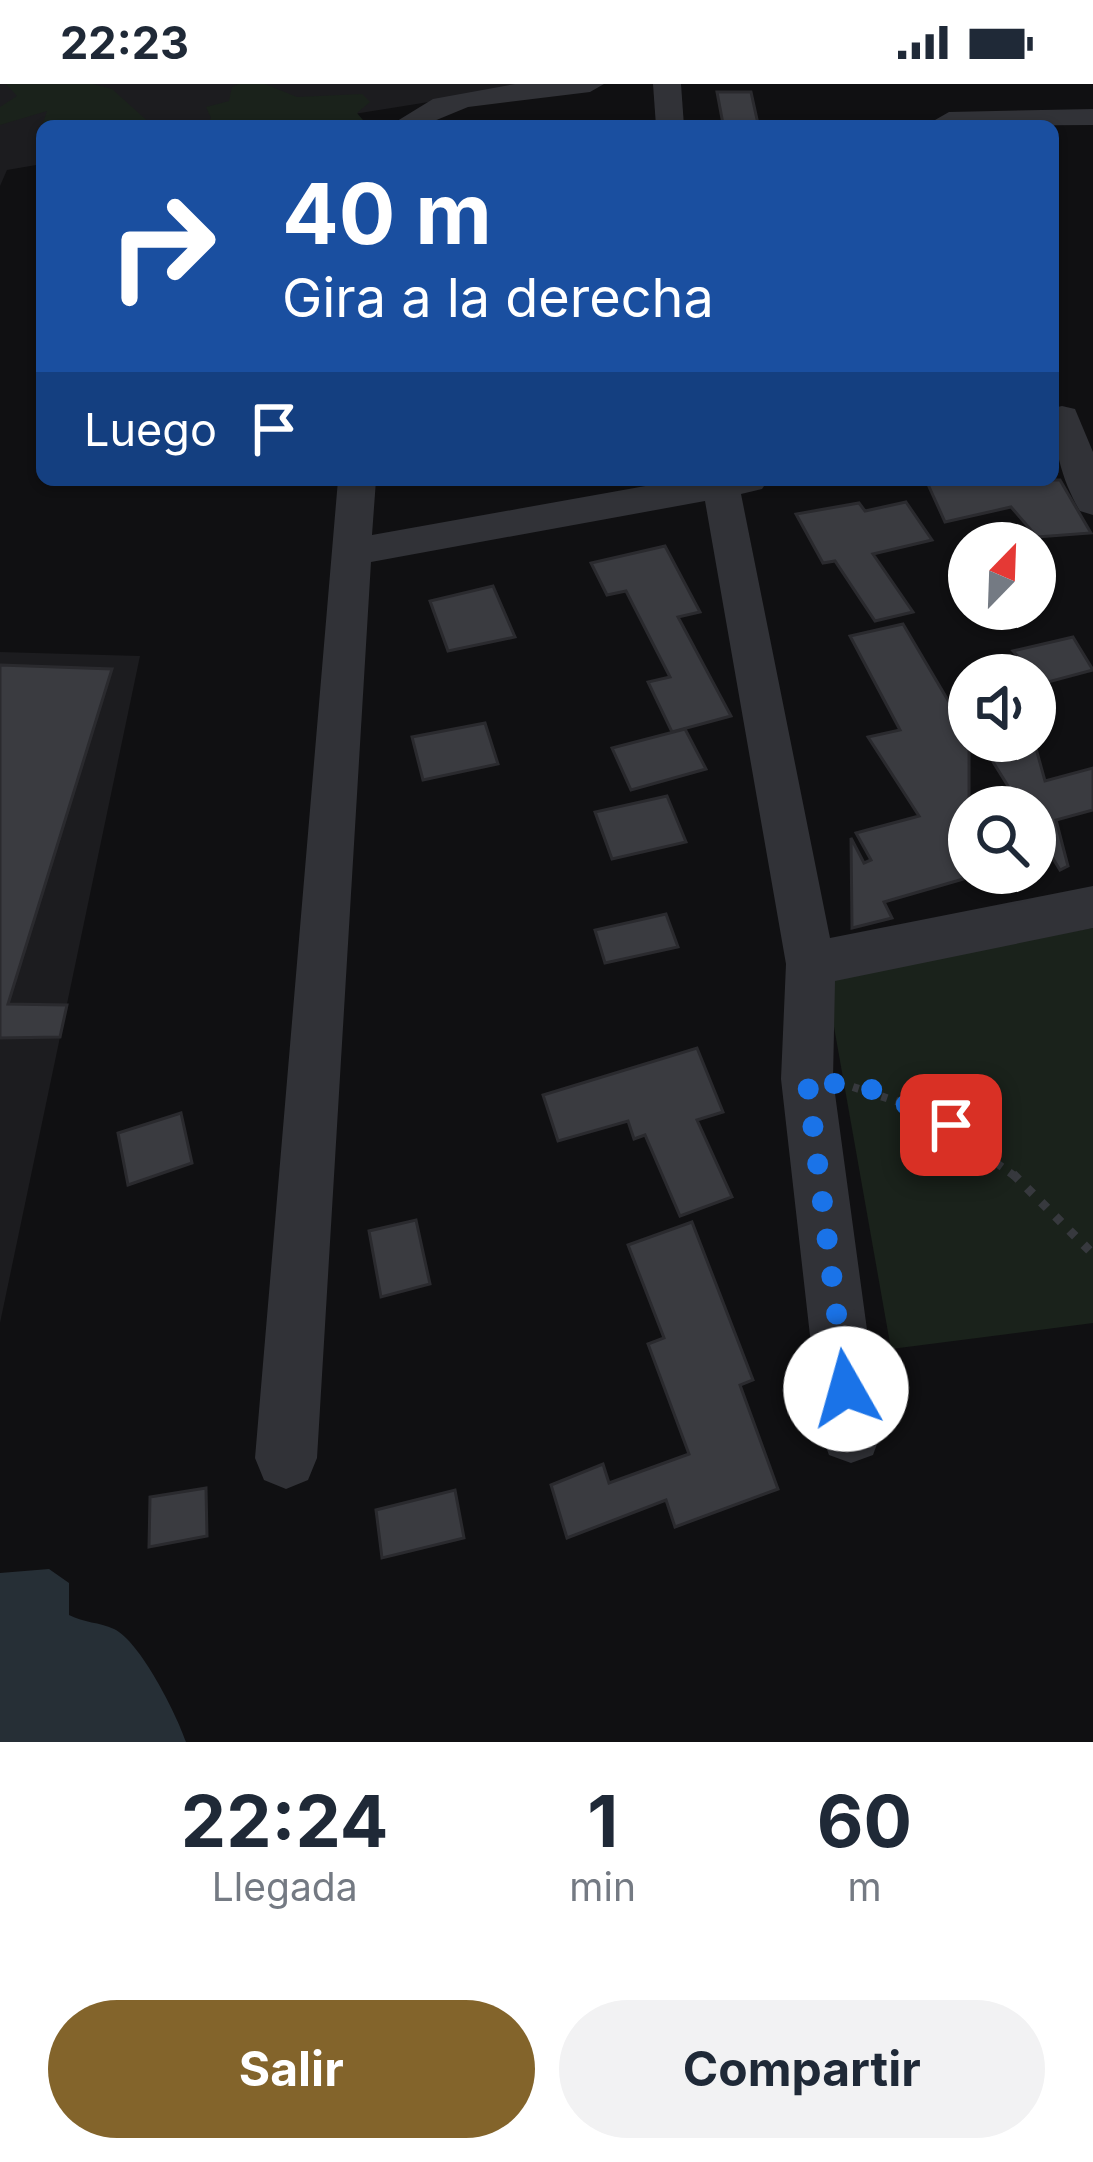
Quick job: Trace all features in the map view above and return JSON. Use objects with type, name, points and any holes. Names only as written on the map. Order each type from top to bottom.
[{"type":"street","points":[[410,120],[453,104],[590,84]]},
{"type":"street","points":[[668,84],[670,120]]},
{"type":"street","points":[[937,84],[949,120]]},
{"type":"street","points":[[1022,120],[1093,117]]},
{"type":"street","points":[[1065,411],[1093,502]]},
{"type":"street","points":[[286,1458],[356,486]]},
{"type":"street","points":[[351,552],[708,486]]},
{"type":"street","points":[[731,486],[811,964],[807,1079],[851,1433]]},
{"type":"street","points":[[811,964],[1093,907]]},
{"type":"path","points":[[807,1079],[874,1090],[951,1125],[1024,1179],[1093,1254]]},
{"type":"shaded area","points":[[0,84],[541,84],[316,120],[36,120],[36,165],[7,170],[0,186]]},
{"type":"shaded area","points":[[6,84],[93,84],[112,89],[146,120],[44,120],[47,111],[0,125],[0,107],[17,96]]},
{"type":"shaded area","points":[[265,84],[297,97],[362,94],[370,102],[357,113],[363,120],[210,120],[206,107],[229,101],[232,87]]},
{"type":"shaded area","points":[[0,652],[140,656],[0,1323]]},
{"type":"shaded area","points":[[1093,928],[1093,1323],[891,1349],[825,976]]},
{"type":"shaded area","points":[[49,1569],[69,1583],[69,1615],[114,1629],[135,1648],[186,1742],[0,1742],[0,1573]]},
{"type":"building","points":[[717,92],[751,92],[757,120],[722,120]]},
{"type":"building","points":[[1060,480],[1091,533],[1056,536],[1056,522],[1024,522],[1011,507],[945,522],[929,486],[1059,486]]},
{"type":"building","points":[[906,502],[932,540],[873,554],[913,612],[875,621],[835,561],[823,563],[796,514],[859,503],[865,511]]},
{"type":"building","points":[[665,546],[700,612],[678,617],[731,716],[672,732],[648,682],[670,677],[626,591],[607,595],[591,563]]},
{"type":"building","points":[[493,586],[515,637],[448,651],[430,601]]},
{"type":"building","points":[[903,624],[948,700],[948,762],[969,762],[969,786],[948,786],[948,883],[884,902],[892,918],[852,928],[851,838],[864,863],[871,860],[856,833],[919,816],[868,737],[900,730],[850,636]]},
{"type":"building","points":[[1073,637],[1093,670],[1056,680],[1056,654],[1013,651]]},
{"type":"building","points":[[0,665],[112,669],[8,1004],[67,1005],[60,1037],[0,1038]]},
{"type":"building","points":[[485,723],[498,764],[423,780],[412,737]]},
{"type":"building","points":[[685,729],[706,769],[631,790],[612,748]]},
{"type":"building","points":[[993,762],[1040,762],[1045,781],[1093,768],[1093,810],[1056,820],[1056,786],[1008,786]]},
{"type":"building","points":[[667,796],[686,842],[612,859],[595,812]]},
{"type":"building","points":[[1056,820],[1068,866],[1060,870],[1056,863]]},
{"type":"building","points":[[666,914],[678,947],[605,963],[595,930]]},
{"type":"building","points":[[697,1048],[723,1112],[697,1120],[732,1197],[680,1216],[645,1135],[634,1139],[628,1121],[558,1141],[543,1095]]},
{"type":"building","points":[[181,1113],[192,1163],[128,1185],[118,1133]]},
{"type":"building","points":[[416,1220],[430,1284],[381,1297],[369,1231]]},
{"type":"building","points":[[692,1222],[753,1380],[740,1385],[778,1489],[675,1527],[666,1500],[567,1538],[551,1485],[603,1464],[609,1483],[689,1454],[648,1344],[664,1338],[628,1245]]},
{"type":"building","points":[[206,1488],[207,1536],[149,1547],[150,1497]]},
{"type":"building","points":[[455,1490],[464,1538],[382,1558],[376,1510]]},
{"type":"route","points":[[846,1389],[807,1079],[874,1090],[951,1125]]}]
